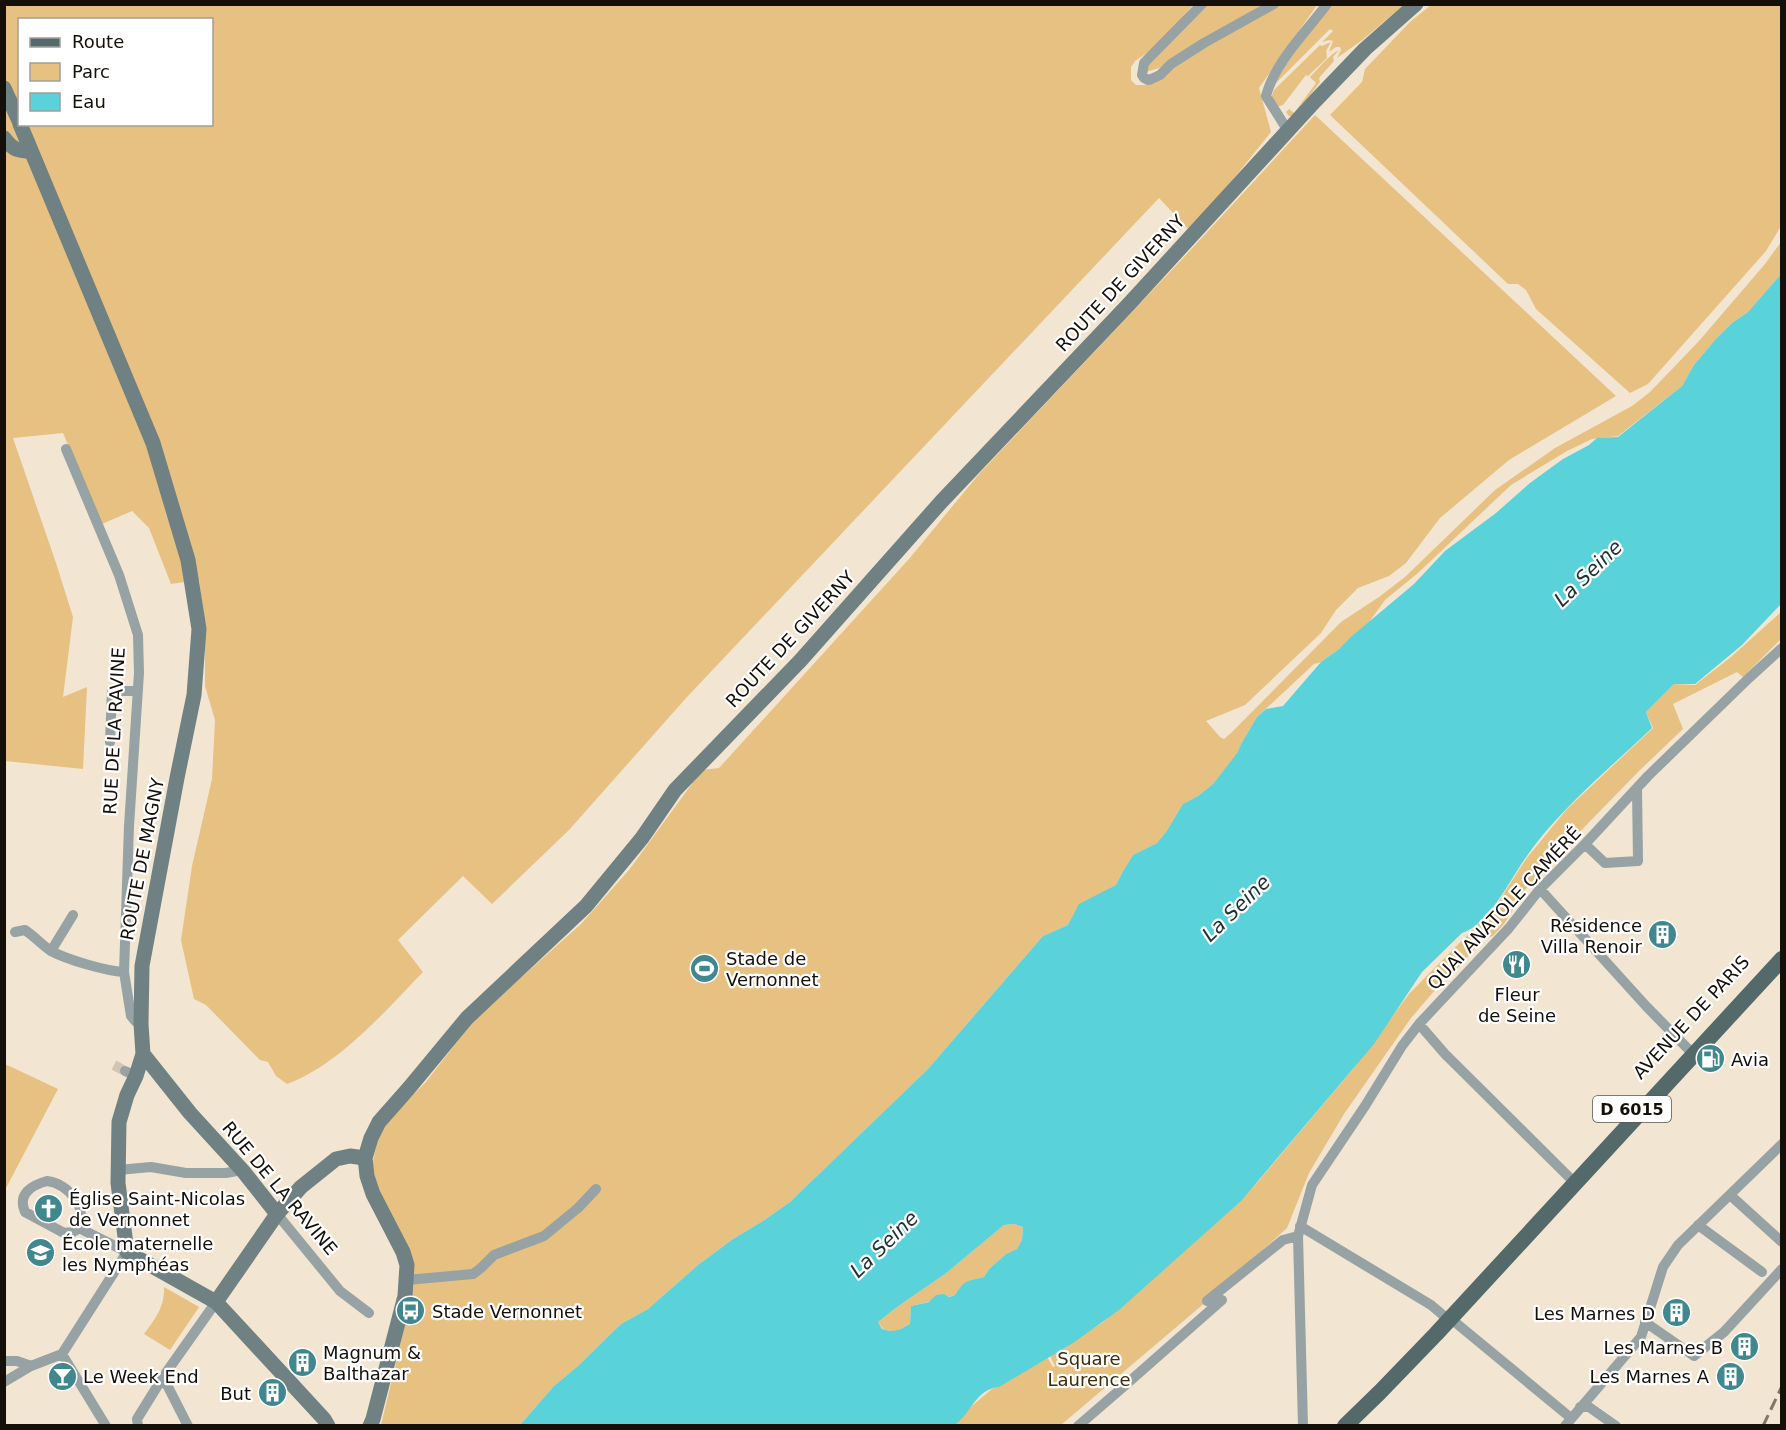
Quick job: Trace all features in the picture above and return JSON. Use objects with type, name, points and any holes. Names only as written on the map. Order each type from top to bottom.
[{"type":"main road","name":"ROUTE DE GIVERNY","points":[[365,1158],[370,1138],[379,1122],[467,1018],[586,906],[642,838],[675,790],[800,661],[941,501],[1129,304],[1365,49],[1416,4]]},
{"type":"main road","name":"ROUTE DE MAGNY","points":[[4,88],[18,120]]},
{"type":"main road","name":"ROUTE DE MAGNY","points":[[21,127],[153,443],[188,560],[199,629],[194,695],[142,966],[143,1054]]},
{"type":"main road","points":[[21,127],[16,138],[5,138],[9,146],[31,151]]},
{"type":"main road","name":"AVENUE DE PARIS","points":[[1691,1052],[1782,947]]},
{"type":"main road","name":"AVENUE DE PARIS","points":[[1345,1425],[1380,1392],[1450,1318],[1572,1180],[1691,1052],[1782,959]]},
{"type":"main road","points":[[143,1054],[131,1073],[119,1122],[118,1183],[127,1252],[216,1302],[328,1425]]},
{"type":"main road","name":"RUE DE LA RAVINE","points":[[143,1054],[190,1113],[242,1170],[277,1214]]},
{"type":"main road","points":[[216,1302],[277,1214],[301,1187],[336,1159],[350,1156],[365,1158],[367,1176],[373,1194],[403,1252],[407,1265],[405,1296],[370,1425]]},
{"type":"street","points":[[1202,4],[1144,63],[1142,75],[1144,78],[1149,80],[1160,75],[1171,64],[1204,43],[1275,4]]},
{"type":"street","points":[[1288,131],[1266,96],[1270,82],[1278,66],[1327,4]]},
{"type":"street","name":"RUE DE LA RAVINE","points":[[66,449],[119,575],[138,635],[138,691],[129,826],[124,972],[131,1016],[141,1024]]},
{"type":"street","name":"QUAI ANATOLE CAMÉRÉ","points":[[1305,1425],[1299,1231],[1312,1185],[1402,1046],[1419,1024],[1509,928],[1540,890],[1637,788],[1782,648]]},
{"type":"street","points":[[110,742],[112,691],[138,691]]},
{"type":"street","points":[[1585,844],[1605,863],[1638,861],[1637,788]]},
{"type":"street","points":[[1540,890],[1691,1052]]},
{"type":"street","points":[[51,951],[73,915]]},
{"type":"street","points":[[15,932],[26,930],[51,951],[99,968],[124,972]]},
{"type":"street","points":[[1419,1024],[1445,1054],[1572,1180]]},
{"type":"street","points":[[1077,1425],[1222,1300],[1206,1301],[1283,1240],[1299,1231],[1450,1318],[1568,1422],[1641,1337],[1663,1268],[1678,1245],[1782,1144]]},
{"type":"street","points":[[118,1170],[151,1167],[186,1173],[225,1173],[242,1170]]},
{"type":"street","points":[[47,1181],[70,1191],[79,1206],[82,1219],[79,1228],[73,1232],[64,1233],[25,1212],[22,1204],[30,1187],[47,1181]]},
{"type":"street","points":[[407,1280],[473,1274],[494,1255],[544,1236],[578,1209],[596,1189]]},
{"type":"street","points":[[1730,1195],[1782,1242]]},
{"type":"street","name":"RUE DE LA RAVINE","points":[[277,1214],[340,1291],[369,1313]]},
{"type":"street","points":[[1698,1225],[1762,1272]]},
{"type":"street","points":[[4,1382],[31,1366],[62,1354],[127,1252],[79,1228]]},
{"type":"street","points":[[1645,1322],[1694,1356],[1724,1332],[1782,1269]]},
{"type":"street","points":[[138,1425],[136,1419],[216,1302]]},
{"type":"street","points":[[62,1354],[106,1425]]},
{"type":"street","points":[[4,1361],[17,1361],[31,1366]]},
{"type":"street","points":[[163,1377],[188,1425]]},
{"type":"street","points":[[1580,1407],[1589,1407],[1616,1425]]},
{"type":"green space","points":[[5,5],[1193,5],[1156,47],[1135,61],[1131,67],[1131,80],[1136,85],[1144,85],[1156,79],[1175,63],[1278,5],[1317,5],[1259,88],[1271,132],[1191,232],[1159,198],[687,697],[569,830],[492,904],[463,876],[398,940],[423,972],[360,1036],[325,1064],[287,1084],[276,1076],[268,1062],[260,1060],[206,1005],[194,999],[181,940],[192,866],[212,779],[215,720],[205,686],[205,628],[199,580],[171,584],[149,528],[132,511],[102,524],[63,433],[13,438],[73,617],[63,697],[87,687],[83,769],[5,761]]},
{"type":"green space","points":[[1204,5],[1261,5],[1159,68],[1146,72],[1146,64]]},
{"type":"green space","points":[[1330,5],[1404,5],[1337,58],[1340,47],[1329,52],[1333,41],[1322,42],[1333,31],[1330,29],[1277,82],[1272,83]]},
{"type":"green space","points":[[1431,5],[1781,5],[1781,226],[1766,251],[1648,384],[1630,393],[1536,309],[1526,290],[1518,284],[1508,284],[1330,115],[1362,82],[1365,69],[1411,21]]},
{"type":"green space","points":[[1331,42],[1326,51],[1327,58],[1308,76],[1306,75],[1283,105],[1276,107],[1271,98],[1274,90],[1320,45]]},
{"type":"green space","points":[[1339,50],[1333,57],[1334,61],[1319,78],[1320,82],[1294,116],[1289,116],[1286,112],[1289,109],[1294,113],[1316,83],[1310,77]]},
{"type":"green space","points":[[1315,115],[1616,396],[1509,460],[1440,518],[1406,563],[1389,576],[1358,588],[1336,610],[1321,633],[1245,705],[1206,721],[1224,739],[1341,622],[1405,577],[1495,490],[1555,448],[1632,406],[1650,392],[1699,341],[1781,242],[1781,274],[1748,312],[1732,323],[1715,340],[1694,365],[1682,386],[1618,436],[1592,439],[1567,451],[1511,485],[1418,573],[1385,600],[1369,622],[1339,649],[1321,662],[1314,664],[1257,717],[1241,744],[1239,752],[1213,784],[1183,804],[1157,843],[1133,855],[1116,885],[1085,902],[1068,925],[1043,936],[928,1069],[790,1202],[698,1265],[648,1309],[621,1324],[554,1386],[520,1425],[381,1425],[412,1296],[378,1191],[372,1165],[378,1139],[389,1119],[425,1083],[476,1018],[581,924],[629,870],[702,770],[719,768],[909,559],[979,474]]},
{"type":"green space","name":"Square Laurence","points":[[1781,612],[1781,639],[1743,677],[1737,672],[1673,704],[1683,729],[1564,848],[1525,890],[1504,924],[1493,936],[1482,940],[1411,1018],[1344,1114],[1309,1173],[1287,1228],[1207,1301],[1061,1425],[948,1426],[992,1389],[1046,1355],[1053,1367],[1055,1366],[1050,1356],[1103,1322],[1256,1184],[1353,1069],[1409,994],[1495,907],[1526,859],[1567,809],[1653,728],[1646,712],[1674,684],[1695,685],[1731,657]]},
{"type":"green space","points":[[5,1064],[58,1089],[5,1190]]},
{"type":"green space","points":[[1014,1224],[1023,1227],[1022,1240],[1017,1249],[1006,1254],[989,1269],[984,1277],[965,1283],[955,1295],[911,1306],[910,1324],[895,1332],[883,1329],[878,1322],[945,1274],[1004,1225]]},
{"type":"green space","points":[[164,1287],[199,1307],[170,1350],[144,1334],[161,1307]]},
{"type":"water","name":"La Seine","points":[[1781,274],[1781,604],[1742,645],[1695,684],[1674,684],[1646,712],[1652,728],[1552,824],[1481,921],[1462,933],[1422,972],[1374,1044],[1241,1201],[1119,1310],[1073,1343],[999,1387],[985,1392],[955,1425],[520,1425],[554,1386],[621,1324],[648,1309],[698,1265],[790,1202],[928,1069],[1043,936],[1068,925],[1079,904],[1116,885],[1133,855],[1157,843],[1183,804],[1213,784],[1238,752],[1257,717],[1266,709],[1283,706],[1321,662],[1414,584],[1445,551],[1496,513],[1530,483],[1597,438],[1618,437],[1682,386],[1694,365],[1715,340],[1732,323],[1748,312]],"holes":[[[1014,1224],[1023,1227],[1022,1240],[1017,1249],[1006,1254],[989,1269],[984,1277],[967,1282],[955,1295],[949,1297],[944,1294],[936,1295],[929,1302],[911,1306],[910,1324],[903,1328],[894,1331],[882,1329],[878,1322],[945,1274],[1004,1225]]]},
{"type":"tunnel","points":[[114,1065],[125,1071]]},
{"type":"railway","points":[[1763,1426],[1782,1386]]},
{"type":"place","name":"Résidence Villa Renoir","points":[[1663,935]]},
{"type":"place","name":"Fleur de Seine","points":[[1517,965]]},
{"type":"place","name":"Stade de Vernonnet","points":[[705,968]]},
{"type":"place","name":"Avia","points":[[1710,1059]]},
{"type":"place","name":"Église Saint-Nicolas de Vernonnet","points":[[48,1208]]},
{"type":"place","name":"École maternelle les Nymphéas","points":[[41,1253]]},
{"type":"place","name":"Stade Vernonnet","points":[[411,1311]]},
{"type":"place","name":"Les Marnes D","points":[[1676,1313]]},
{"type":"place","name":"Les Marnes B","points":[[1744,1347]]},
{"type":"place","name":"Magnum & Balthazar","points":[[302,1362]]},
{"type":"place","name":"Le Week End","points":[[62,1376]]},
{"type":"place","name":"Les Marnes A","points":[[1730,1376]]},
{"type":"place","name":"But","points":[[272,1393]]}]
